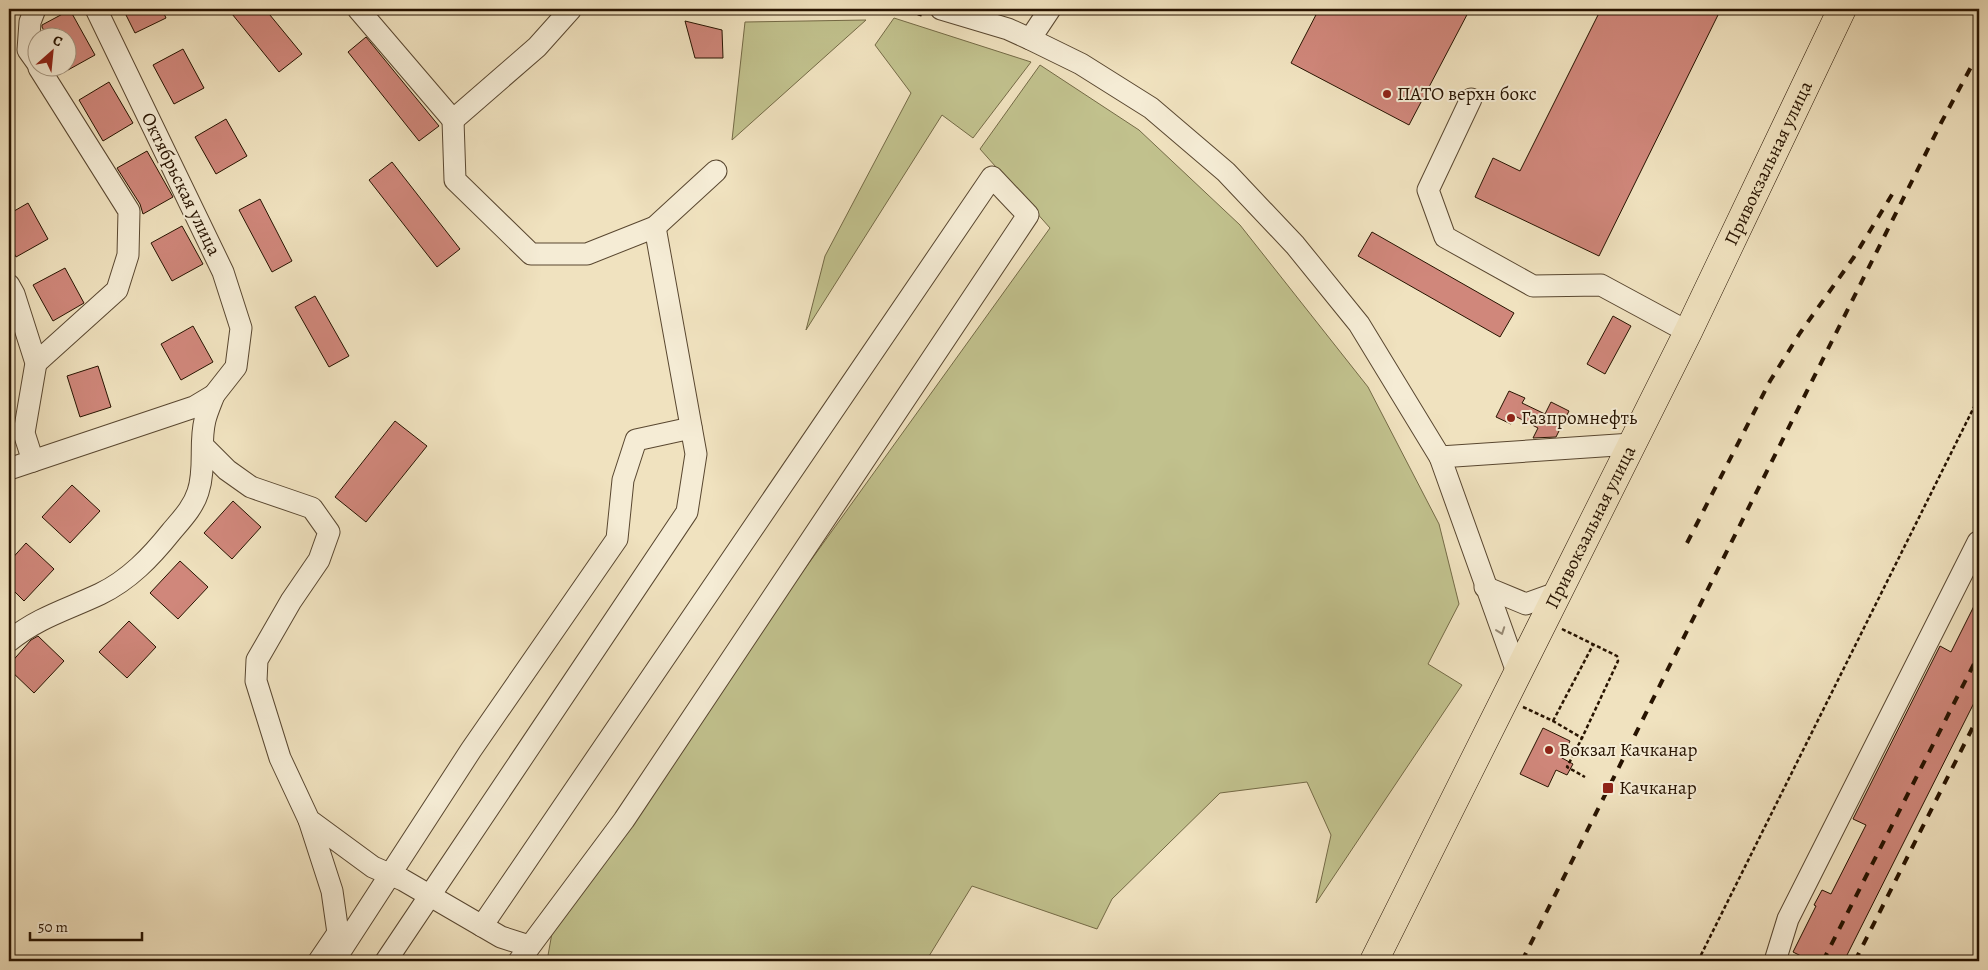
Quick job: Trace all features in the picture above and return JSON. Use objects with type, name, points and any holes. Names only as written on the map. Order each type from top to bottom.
[{"type":"main road","name":"Привокзальная улица","points":[[1374,961],[1688,332],[1842,9]]},
{"type":"street","points":[[30,28],[35,9]]},
{"type":"street","name":"Октябрьская улица","points":[[96,9],[223,272],[241,328],[236,367],[214,395]]},
{"type":"street","points":[[358,9],[453,120],[454,180],[531,254],[587,254],[655,227],[716,171]]},
{"type":"street","points":[[453,120],[537,47],[571,9]]},
{"type":"street","points":[[1030,40],[1050,9]]},
{"type":"street","points":[[934,13],[1008,29],[1081,64],[1151,108],[1226,172],[1295,245],[1358,324],[1440,458],[1518,675]]},
{"type":"street","points":[[36,363],[117,290],[129,246],[129,211],[46,78]]},
{"type":"street","points":[[1471,99],[1428,190],[1445,237],[1533,286],[1601,285],[1688,332]]},
{"type":"street","points":[[309,820],[373,867],[430,895],[482,926],[501,937],[524,954],[624,820],[1028,215],[992,177],[482,926]]},
{"type":"street","points":[[386,961],[688,512],[696,454],[655,227]]},
{"type":"street","points":[[9,286],[14,294],[36,363],[24,433],[33,462]]},
{"type":"street","points":[[9,469],[194,406],[214,395]]},
{"type":"street","points":[[9,641],[27,626],[114,586],[128,577],[153,554],[189,510],[198,493],[203,470],[205,420],[214,395]]},
{"type":"street","points":[[334,961],[471,750],[617,539],[623,480],[636,440],[691,428]]},
{"type":"street","points":[[1440,458],[1632,444]]},
{"type":"street","points":[[203,446],[227,470],[251,487],[312,508],[329,532],[319,560],[290,600],[257,660],[256,681],[280,758],[309,820],[332,891],[338,934],[319,961]]},
{"type":"street","points":[[1775,961],[1788,919],[1800,894],[1978,542]]},
{"type":"street","points":[[1485,587],[1526,604],[1559,592]]},
{"type":"path","points":[[899,9],[934,13]]},
{"type":"path","points":[[1698,961],[1979,397]]},
{"type":"path","points":[[1554,625],[1617,656],[1618,661],[1567,767],[1585,777]]},
{"type":"path","points":[[1553,721],[1594,644]]},
{"type":"path","points":[[1506,699],[1553,721],[1582,738]]},
{"type":"green space","points":[[894,18],[1031,62],[973,138],[942,115],[806,330],[825,256],[911,93],[875,45]]},
{"type":"green space","points":[[866,20],[732,140],[745,22]]},
{"type":"green space","points":[[1040,65],[1139,130],[1240,225],[1368,387],[1439,524],[1459,604],[1428,664],[1462,685],[1316,903],[1331,835],[1307,782],[1220,793],[1112,899],[1097,929],[972,886],[926,961],[547,961],[552,933],[624,820],[1050,228],[980,149]]},
{"type":"building","points":[[123,9],[162,9],[166,18],[135,33]]},
{"type":"building","points":[[228,9],[265,9],[302,54],[279,72]]},
{"type":"building","name":"ПАТО верхн бокс","points":[[1319,9],[1470,9],[1409,125],[1291,63]]},
{"type":"building","points":[[1601,9],[1705,9],[1718,15],[1599,256],[1475,197],[1493,158],[1520,171]]},
{"type":"building","points":[[70,10],[95,55],[78,64],[78,28],[43,28],[42,25]]},
{"type":"building","points":[[685,21],[722,30],[723,58],[695,58]]},
{"type":"building","points":[[366,37],[439,126],[419,141],[348,52]]},
{"type":"building","points":[[183,49],[204,88],[174,104],[153,65]]},
{"type":"building","points":[[109,82],[133,123],[103,141],[79,100]]},
{"type":"building","points":[[226,119],[247,156],[216,174],[195,137]]},
{"type":"building","points":[[147,151],[173,197],[143,214],[140,204],[117,168]]},
{"type":"building","points":[[392,162],[460,249],[437,267],[369,180]]},
{"type":"building","points":[[260,199],[292,261],[272,272],[239,210]]},
{"type":"building","points":[[28,203],[48,239],[16,257],[9,243],[9,214]]},
{"type":"building","points":[[182,226],[203,264],[172,281],[151,243]]},
{"type":"building","points":[[1372,232],[1514,313],[1500,337],[1358,256]]},
{"type":"building","points":[[65,268],[84,303],[53,321],[33,285]]},
{"type":"building","points":[[315,296],[349,356],[329,367],[295,307]]},
{"type":"building","points":[[1613,316],[1631,326],[1605,374],[1587,364]]},
{"type":"building","points":[[193,326],[213,362],[181,380],[161,344]]},
{"type":"building","points":[[98,366],[111,407],[80,417],[67,376]]},
{"type":"building","points":[[1509,391],[1525,398],[1522,403],[1545,414],[1551,402],[1569,411],[1556,437],[1533,438],[1538,428],[1515,416],[1511,424],[1496,417]]},
{"type":"building","points":[[395,421],[427,446],[366,522],[335,497]]},
{"type":"building","points":[[72,485],[100,511],[70,543],[42,517]]},
{"type":"building","points":[[233,501],[261,527],[232,559],[204,533]]},
{"type":"building","points":[[26,543],[54,569],[24,601],[9,586],[9,562]]},
{"type":"building","points":[[180,561],[208,587],[178,619],[150,593]]},
{"type":"building","points":[[1979,596],[1979,693],[1844,961],[1798,961],[1801,956],[1793,952],[1816,906],[1814,905],[1822,890],[1831,894],[1866,825],[1853,819],[1940,646],[1951,652]]},
{"type":"building","points":[[129,621],[156,647],[127,678],[99,652]]},
{"type":"building","points":[[38,636],[64,661],[34,693],[9,669],[9,665],[31,640]]},
{"type":"building","name":"Вокзал Качканар","points":[[1543,728],[1570,741],[1562,758],[1573,764],[1567,775],[1556,770],[1548,787],[1520,774]]},
{"type":"railway","points":[[1522,961],[1941,123],[1979,52]]},
{"type":"railway","points":[[1687,543],[1770,381],[1800,333],[1854,257],[1896,188]]},
{"type":"railway","points":[[1823,961],[1979,654]]},
{"type":"railway","points":[[1855,961],[1979,715]]},
{"type":"place","name":"ПАТО верхн бокс","points":[[1387,94]]},
{"type":"place","name":"Газпромнефть","points":[[1511,418]]},
{"type":"place","name":"Вокзал Качканар","points":[[1549,750]]},
{"type":"place","name":"Качканар","points":[[1608,788]]}]
